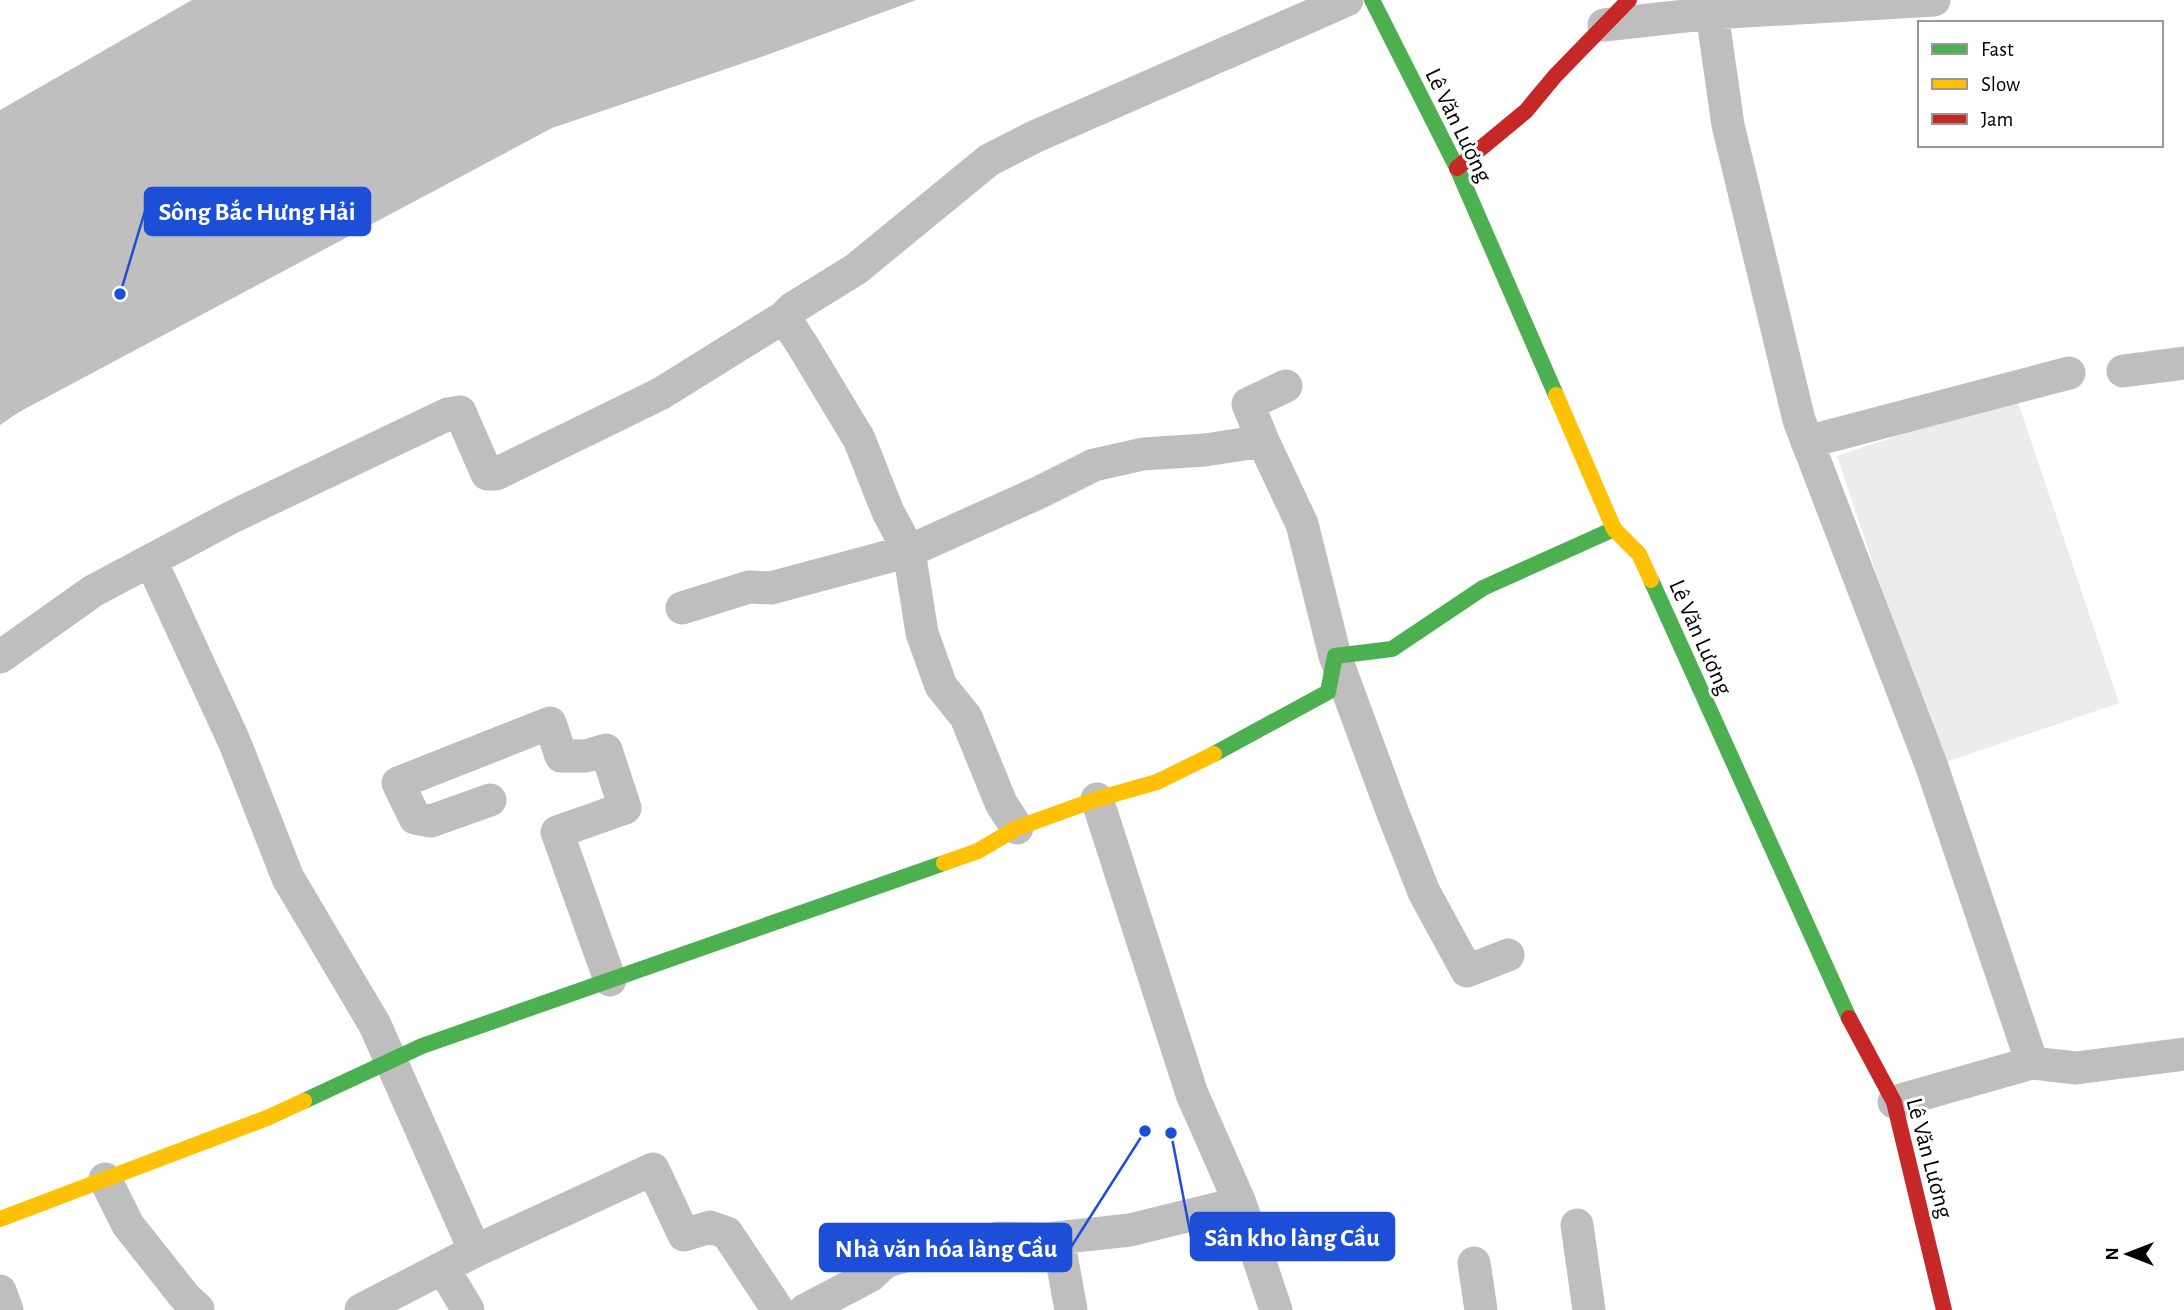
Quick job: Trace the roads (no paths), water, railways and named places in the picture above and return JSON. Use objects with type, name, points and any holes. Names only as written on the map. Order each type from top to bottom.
[{"type":"street","points":[[0,657],[93,590],[234,516],[448,414],[460,412],[487,474],[496,474],[660,394],[784,317],[793,308],[856,269],[989,159],[1347,0]]},
{"type":"street","name":"Lê Văn Lương","points":[[1372,0],[1457,168],[1614,529],[1639,554],[1840,1001],[1894,1102],[1944,1310]]},
{"type":"street","points":[[1457,168],[1527,111],[1555,76],[1629,0]]},
{"type":"street","points":[[1604,25],[1712,13],[1934,0]]},
{"type":"street","points":[[1712,13],[1728,125],[1799,420],[1932,767],[2032,1063]]},
{"type":"street","points":[[784,317],[859,439],[888,512],[909,551],[922,633],[941,686],[966,717],[1001,803],[1017,828]]},
{"type":"street","points":[[2123,371],[2184,363]]},
{"type":"street","points":[[1807,442],[2069,373]]},
{"type":"street","points":[[1286,386],[1248,404],[1302,524],[1335,656],[1424,892],[1466,971],[1508,956]]},
{"type":"street","points":[[682,608],[749,587],[771,588],[909,551],[1094,465],[1143,454],[1205,450],[1263,440]]},
{"type":"street","points":[[1335,656],[1392,649],[1483,588],[1614,529]]},
{"type":"street","points":[[151,561],[234,741],[288,878],[375,1025],[475,1251]]},
{"type":"street","points":[[0,1219],[267,1118],[422,1046],[978,851],[1017,828],[1097,799],[1157,782],[1235,744],[1328,692],[1335,656]]},
{"type":"street","points":[[490,800],[431,821],[415,818],[398,783],[550,723],[561,757],[586,757],[606,750],[625,808],[557,832],[610,980]]},
{"type":"street","points":[[1097,799],[1192,1094],[1240,1203],[1276,1310]]},
{"type":"street","points":[[1894,1102],[2032,1063],[2076,1068],[2184,1054]]},
{"type":"street","points":[[362,1310],[475,1251],[653,1169],[684,1235],[710,1227],[727,1233],[778,1310]]},
{"type":"street","points":[[104,1179],[128,1225],[185,1297],[198,1309]]},
{"type":"street","points":[[805,1310],[870,1276],[885,1262],[911,1254],[999,1238],[1058,1238],[1130,1230],[1240,1203]]},
{"type":"street","points":[[1577,1225],[1589,1310]]},
{"type":"street","points":[[1058,1238],[1071,1310]]},
{"type":"street","points":[[1474,1263],[1481,1310]]},
{"type":"street","points":[[443,1268],[468,1310]]},
{"type":"street","points":[[0,1291],[7,1310]]},
{"type":"place","name":"Sông Bắc Hưng Hải","points":[[120,294]]},
{"type":"place","name":"Nhà văn hóa làng Cầu","points":[[1145,1131]]},
{"type":"place","name":"Sân kho làng Cầu","points":[[1171,1133]]}]
